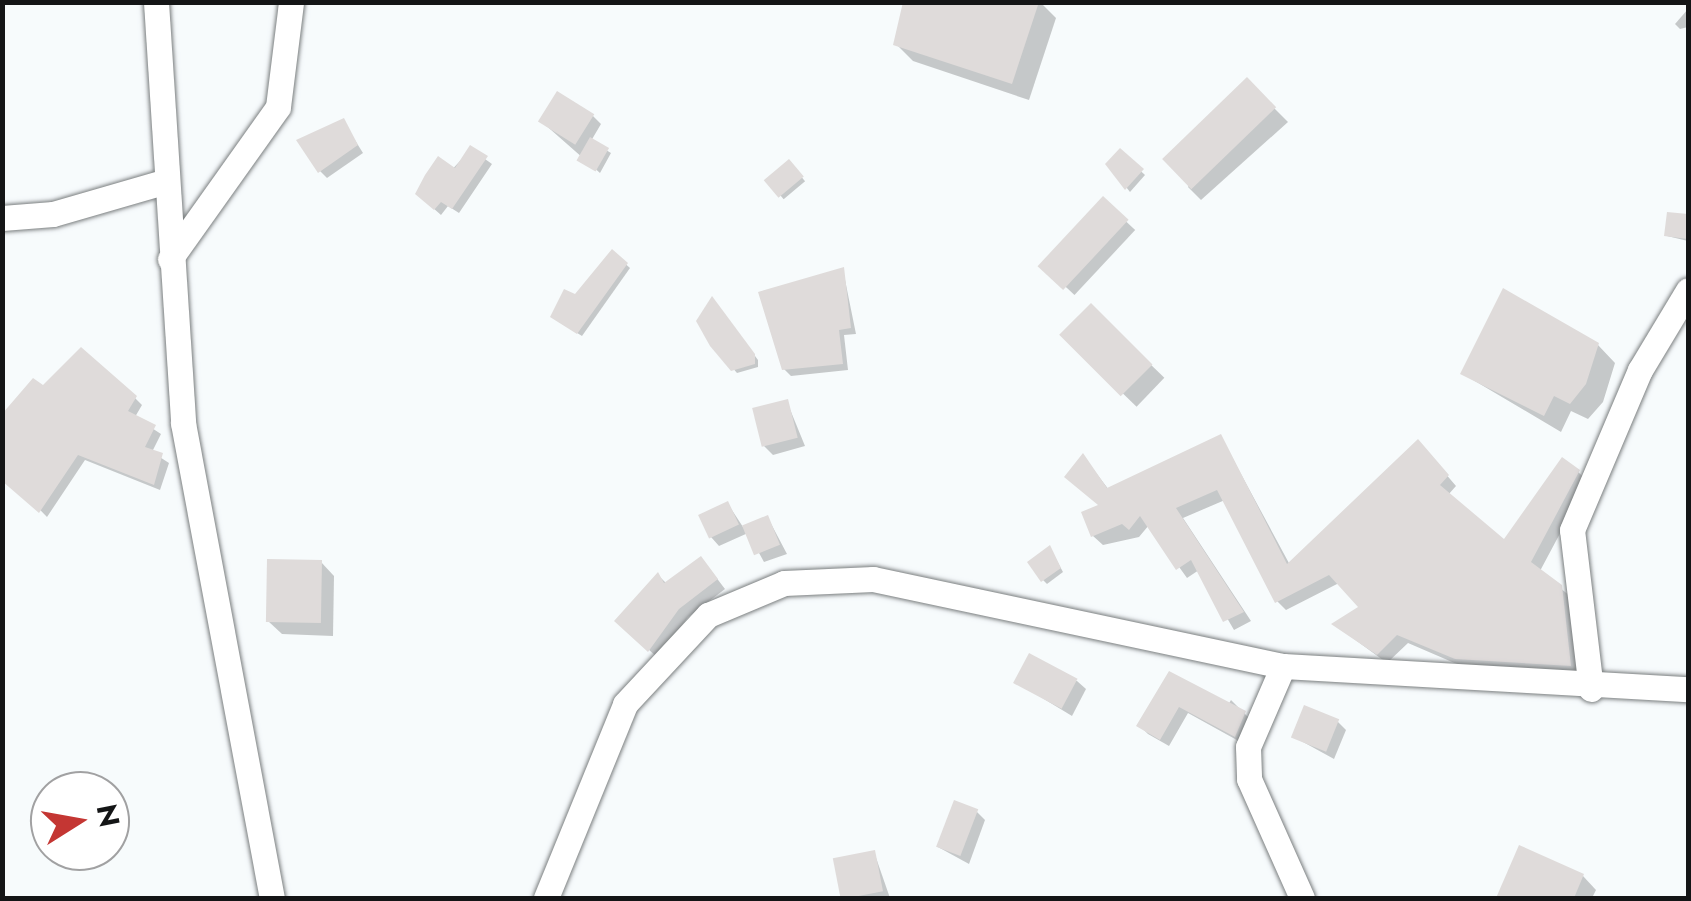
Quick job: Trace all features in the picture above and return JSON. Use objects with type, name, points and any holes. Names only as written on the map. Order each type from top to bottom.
[{"type":"street","points":[[156,2],[163,182],[183,423],[272,898]]},
{"type":"street","points":[[170,260],[278,107],[291,2]]},
{"type":"street","points":[[2,218],[54,214],[163,182]]},
{"type":"street","points":[[1591,689],[1572,530],[1640,370],[1688,290]]},
{"type":"street","points":[[546,898],[624,704],[708,614],[784,582],[873,579],[1283,666],[1591,689],[1688,690]]},
{"type":"street","points":[[1283,666],[1248,747],[1249,780],[1302,898]]},
{"type":"building","points":[[903,2],[1039,2],[1012,84],[893,45]]},
{"type":"building","points":[[1247,77],[1276,107],[1191,189],[1162,159]]},
{"type":"building","points":[[557,91],[594,114],[575,145],[538,122]]},
{"type":"building","points":[[344,118],[358,145],[318,173],[296,140]]},
{"type":"building","points":[[590,137],[609,148],[596,171],[576,160]]},
{"type":"building","points":[[470,145],[488,156],[452,209],[441,202],[434,210],[415,194],[425,175],[438,156],[455,168]]},
{"type":"building","points":[[1120,148],[1144,169],[1125,190],[1105,164]]},
{"type":"building","points":[[789,159],[804,177],[779,198],[764,180]]},
{"type":"building","points":[[1103,196],[1129,220],[1063,290],[1038,266]]},
{"type":"building","points":[[1667,212],[1688,214],[1688,239],[1664,236]]},
{"type":"building","points":[[612,249],[628,263],[577,334],[550,317],[564,289],[575,294]]},
{"type":"building","points":[[844,267],[851,328],[839,330],[843,364],[782,370],[758,292]]},
{"type":"building","points":[[1503,288],[1599,343],[1586,384],[1570,404],[1554,396],[1544,416],[1460,374]]},
{"type":"building","points":[[712,296],[755,354],[755,364],[731,371],[710,346],[696,321]]},
{"type":"building","points":[[1091,303],[1153,365],[1121,396],[1059,335]]},
{"type":"building","points":[[81,347],[137,396],[128,411],[156,425],[145,447],[163,453],[154,485],[78,455],[39,513],[2,481],[2,414],[33,378],[43,385]]},
{"type":"building","points":[[788,399],[798,438],[762,447],[752,408]]},
{"type":"building","points":[[1221,434],[1287,564],[1418,439],[1449,475],[1440,485],[1504,539],[1562,457],[1580,470],[1531,562],[1562,585],[1571,666],[1455,659],[1397,635],[1377,655],[1331,624],[1358,607],[1329,575],[1275,603],[1217,490],[1176,508],[1244,612],[1223,622],[1191,560],[1176,570],[1140,516],[1129,530],[1122,524],[1091,537],[1081,512],[1098,505],[1064,477],[1083,453],[1107,488]]},
{"type":"building","points":[[728,501],[739,525],[709,539],[698,515]]},
{"type":"building","points":[[768,515],[780,545],[754,555],[742,525]]},
{"type":"building","points":[[1050,545],[1061,568],[1041,582],[1027,562]]},
{"type":"building","points":[[701,556],[718,579],[679,609],[648,652],[614,621],[658,572],[664,583]]},
{"type":"building","points":[[267,559],[322,560],[321,623],[266,622]]},
{"type":"building","points":[[1029,653],[1078,679],[1062,709],[1013,683]]},
{"type":"building","points":[[1169,671],[1246,711],[1235,737],[1179,707],[1160,740],[1136,726]]},
{"type":"building","points":[[1304,705],[1339,719],[1326,752],[1291,737]]},
{"type":"building","points":[[954,800],[978,809],[960,856],[936,847]]},
{"type":"building","points":[[1519,845],[1584,874],[1574,898],[1496,898]]},
{"type":"building","points":[[875,850],[883,891],[841,898],[833,858]]}]
